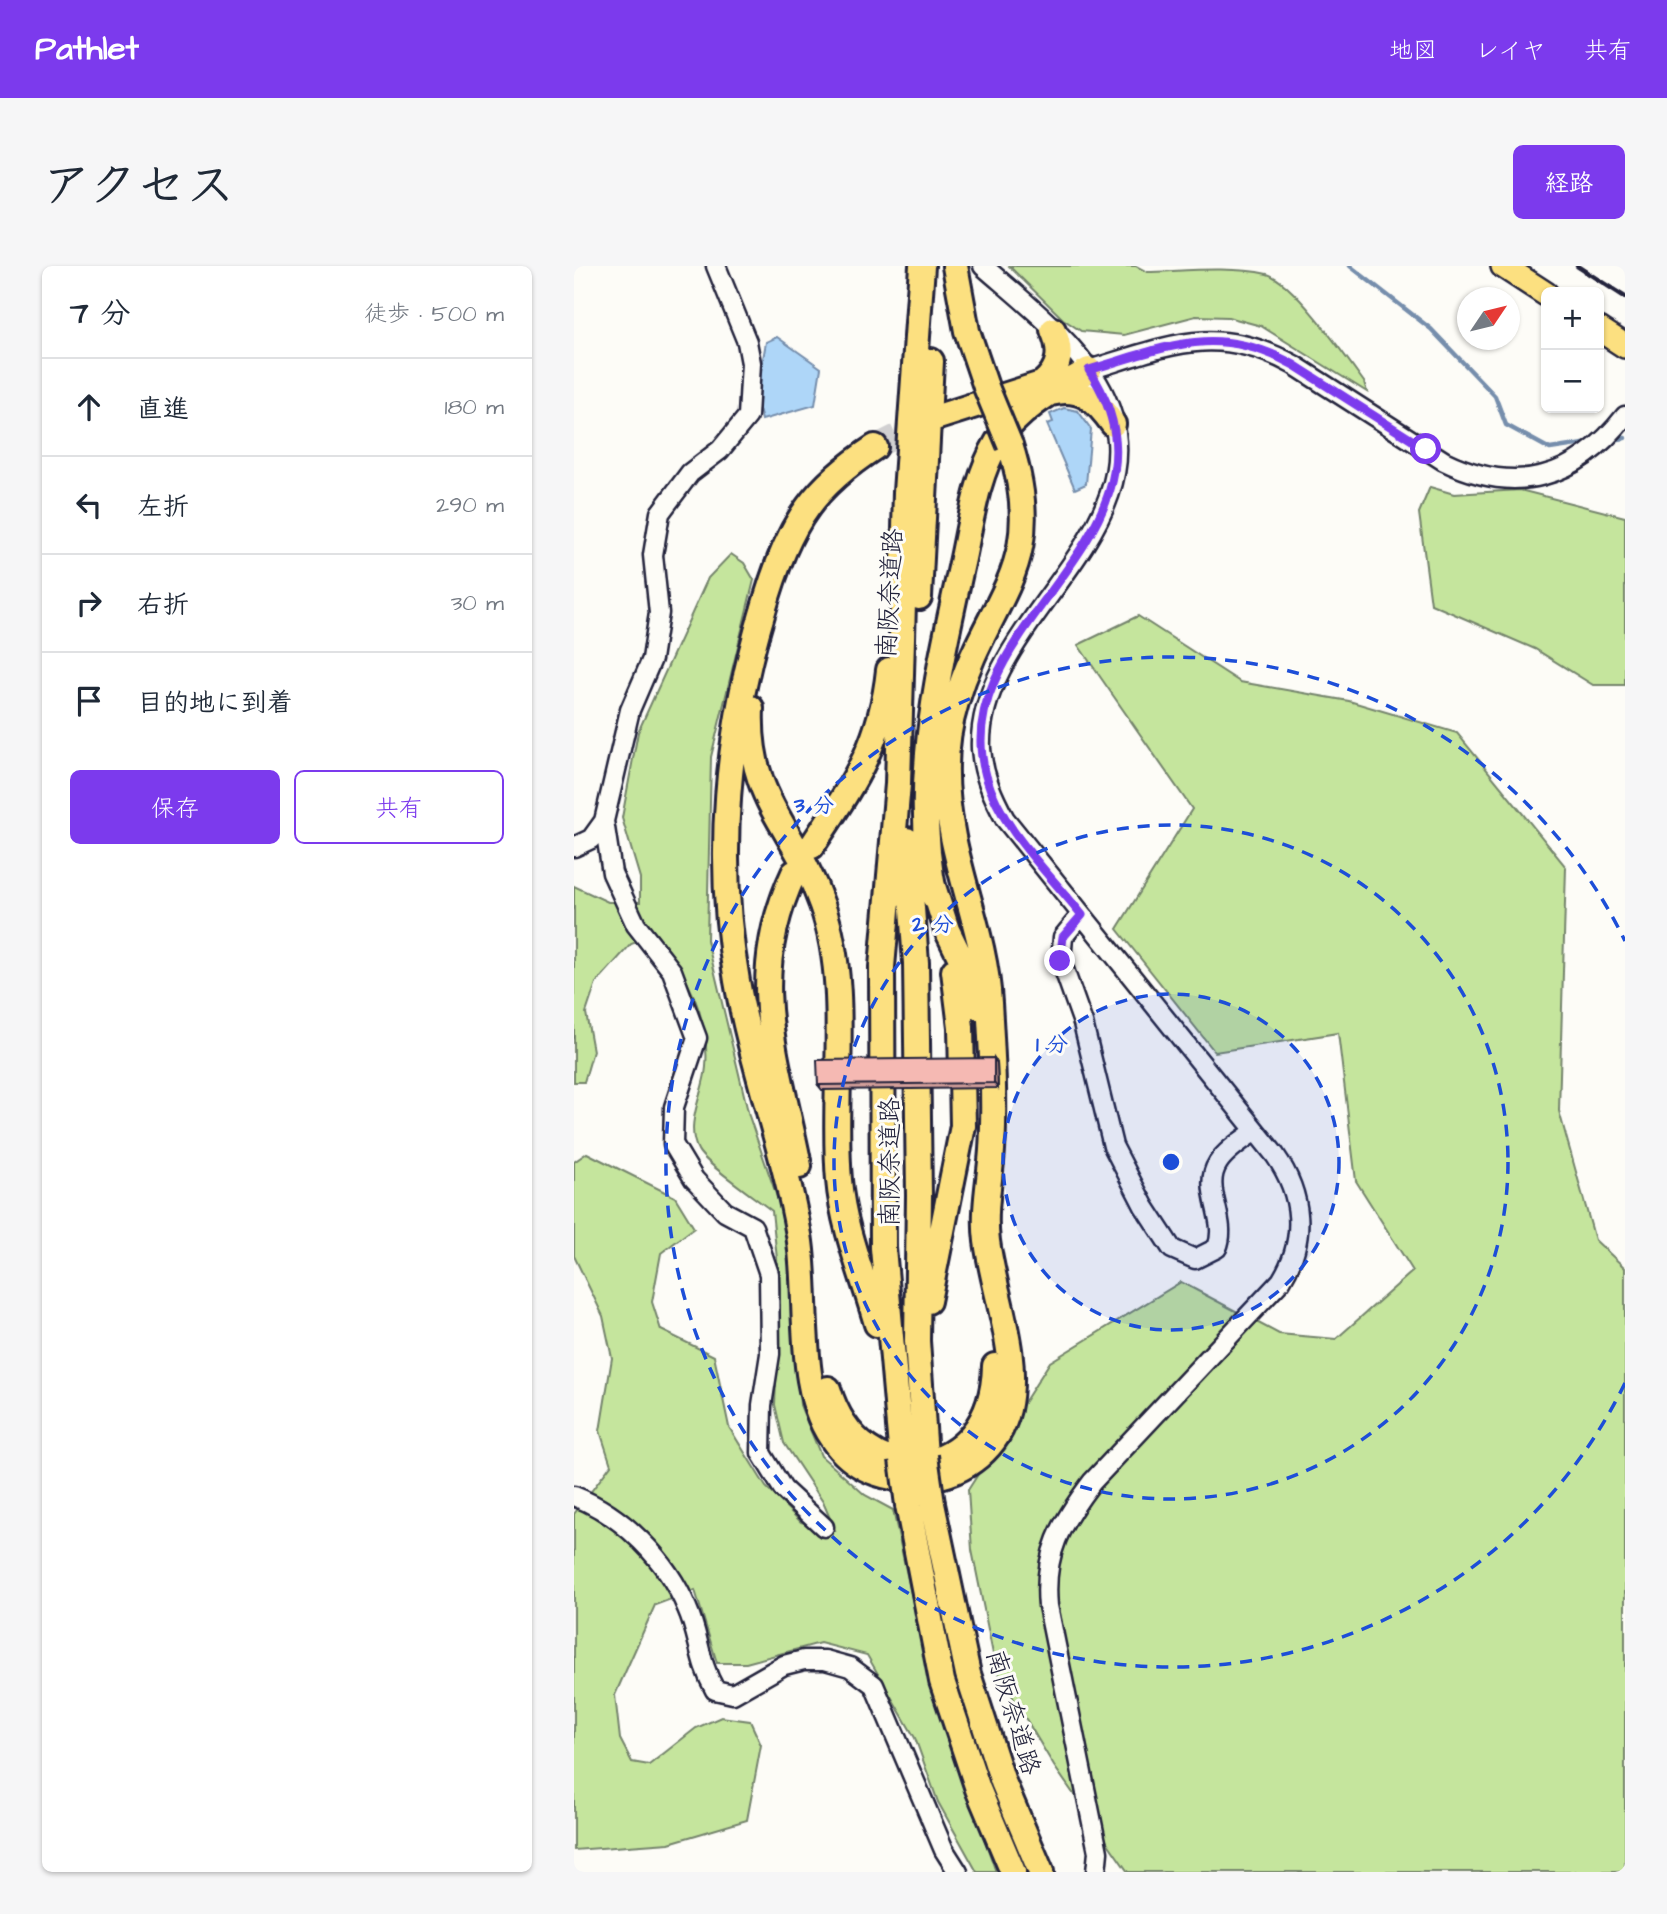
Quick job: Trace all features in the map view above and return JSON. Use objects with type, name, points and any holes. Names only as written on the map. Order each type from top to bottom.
[{"type":"highway","points":[[875,447],[846,467],[818,494],[798,522],[780,560],[745,676],[732,760],[727,850],[736,974],[750,1044],[795,1211],[803,1259],[810,1375],[820,1415],[837,1447],[864,1468],[895,1478],[942,1476],[970,1463],[995,1438],[1006,1413],[1010,1385],[1007,1342],[985,1223],[992,1134],[988,986],[953,835],[945,766],[946,745],[961,685],[1007,591],[1019,558],[1024,504],[1010,445],[967,331],[937,270]]},
{"type":"highway","name":"南阪奈道路","points":[[937,270],[905,492],[898,784],[882,967],[883,1248],[906,1380],[942,1681],[978,1789],[1013,1872]]},
{"type":"highway","name":"南阪奈道路","points":[[906,1380],[916,963],[907,868],[908,782],[937,270]]},
{"type":"highway","points":[[906,1380],[922,1331],[963,1126],[959,996],[932,883],[926,833],[928,747],[944,648],[981,480],[999,439],[1046,388],[1054,372],[1060,356],[1053,330]]},
{"type":"highway","points":[[938,417],[1046,388],[1089,370]]},
{"type":"highway","points":[[1046,388],[1084,394],[1099,405],[1113,424]]},
{"type":"highway","points":[[812,846],[860,772],[876,738],[888,674],[905,492]]},
{"type":"highway","points":[[780,560],[754,678],[751,747],[755,768],[769,806],[806,868],[822,905],[834,963],[839,1181],[846,1219],[906,1380]]},
{"type":"highway","points":[[794,873],[771,937],[766,984],[768,1009],[812,1231],[824,1373],[834,1408],[850,1434],[884,1458],[910,1462],[936,1459],[970,1439],[987,1414],[995,1373],[973,1226],[981,1143],[976,1001],[932,883]]},
{"type":"highway","name":"南阪奈道路","points":[[920,1505],[968,1674],[1003,1782],[1041,1872]]},
{"type":"main road","points":[[1503,266],[1541,292]]},
{"type":"main road","points":[[1604,332],[1625,346]]},
{"type":"street","points":[[716,266],[747,342],[751,363],[748,416],[720,450],[690,473],[660,513],[653,555],[659,613],[652,659],[630,710],[604,821],[612,873],[636,925],[671,971],[696,1038],[674,1107],[673,1144],[701,1188],[725,1212],[753,1227],[769,1274],[770,1354],[762,1405],[761,1452],[783,1489],[824,1527]]},
{"type":"street","points":[[983,266],[1053,330],[1089,370],[1105,397],[1113,424],[1114,469],[1102,513],[1090,539],[1009,656],[987,703],[982,738],[985,773],[1005,819],[1287,1172],[1296,1195],[1299,1236],[1289,1268],[1269,1297],[1092,1482],[1069,1512],[1047,1565],[1048,1605],[1098,1852],[1096,1872]]},
{"type":"street","points":[[1089,370],[1178,344],[1219,340],[1238,342],[1275,354],[1444,461],[1465,471],[1502,480],[1541,476],[1575,463],[1602,443],[1625,416]]},
{"type":"street","points":[[574,847],[590,839],[604,821]]},
{"type":"street","points":[[1082,915],[1063,937],[1060,961],[1083,1023],[1105,1119],[1122,1167],[1162,1235],[1181,1256],[1195,1259],[1217,1248],[1223,1235],[1212,1188],[1213,1171],[1219,1161],[1255,1130]]},
{"type":"street","points":[[574,1496],[616,1521],[645,1544],[671,1575],[689,1611],[702,1668],[715,1690],[733,1694],[784,1665],[804,1660],[825,1660],[850,1667],[874,1685],[944,1850],[958,1872]]},
{"type":"green space","points":[[1009,266],[1136,266],[1147,272],[1223,270],[1267,274],[1278,280],[1305,305],[1364,382],[1367,392],[1261,326],[1228,317],[1196,316],[1124,335],[1081,331],[1063,319]]},
{"type":"green space","points":[[1430,487],[1454,494],[1520,490],[1625,517],[1625,685],[1593,685],[1535,649],[1431,604],[1419,513]]},
{"type":"green space","points":[[731,554],[744,563],[754,580],[711,757],[707,940],[749,1116],[786,1223],[800,1405],[821,1456],[865,1495],[893,1510],[932,1691],[996,1872],[977,1872],[938,1802],[915,1738],[867,1655],[820,1643],[746,1663],[717,1663],[695,1590],[655,1605],[615,1695],[620,1739],[632,1762],[649,1765],[696,1728],[721,1717],[750,1721],[761,1745],[747,1820],[669,1843],[574,1850],[574,1514],[611,1465],[600,1431],[612,1358],[603,1316],[574,1256],[574,1162],[587,1153],[675,1197],[694,1228],[661,1253],[652,1302],[661,1330],[714,1356],[729,1427],[766,1487],[801,1522],[835,1530],[823,1502],[784,1443],[775,1405],[780,1288],[772,1211],[720,1172],[698,1150],[693,1130],[705,1077],[704,1031],[694,996],[657,935],[631,944],[596,983],[586,1013],[593,1051],[584,1082],[574,1082],[574,886],[608,902],[640,902],[640,878],[622,818],[638,732],[708,578]]},
{"type":"green space","points":[[1138,616],[1240,682],[1349,701],[1457,733],[1566,867],[1559,1111],[1595,1240],[1625,1268],[1625,1872],[1128,1872],[1054,1766],[996,1669],[972,1550],[968,1490],[1050,1362],[1181,1282],[1279,1334],[1336,1339],[1413,1271],[1356,1181],[1338,1033],[1215,1052],[1117,929],[1192,809],[1078,645]]},
{"type":"water","points":[[777,337],[821,368],[815,405],[762,420],[756,399],[766,342]]},
{"type":"water","points":[[1064,408],[1078,411],[1091,429],[1086,484],[1075,489],[1047,424],[1053,422],[1050,414]]},
{"type":"building","points":[[994,1058],[994,1083],[818,1085],[817,1060]]},
{"type":"waterway","points":[[1350,266],[1431,329],[1495,396],[1506,425],[1550,449],[1590,443]]},
{"type":"waterway","points":[[1612,440],[1625,438]]},
{"type":"tunnel","points":[[875,447],[927,421]]},
{"type":"railway","points":[[1577,266],[1625,297]]},
{"type":"route","points":[[1060,961],[1063,937],[1082,915],[1005,819],[985,773],[981,749],[982,728],[987,703],[1009,656],[1090,539],[1106,505],[1114,469],[1113,424],[1105,397],[1089,370],[1199,340],[1238,342],[1275,354],[1426,449]]}]
